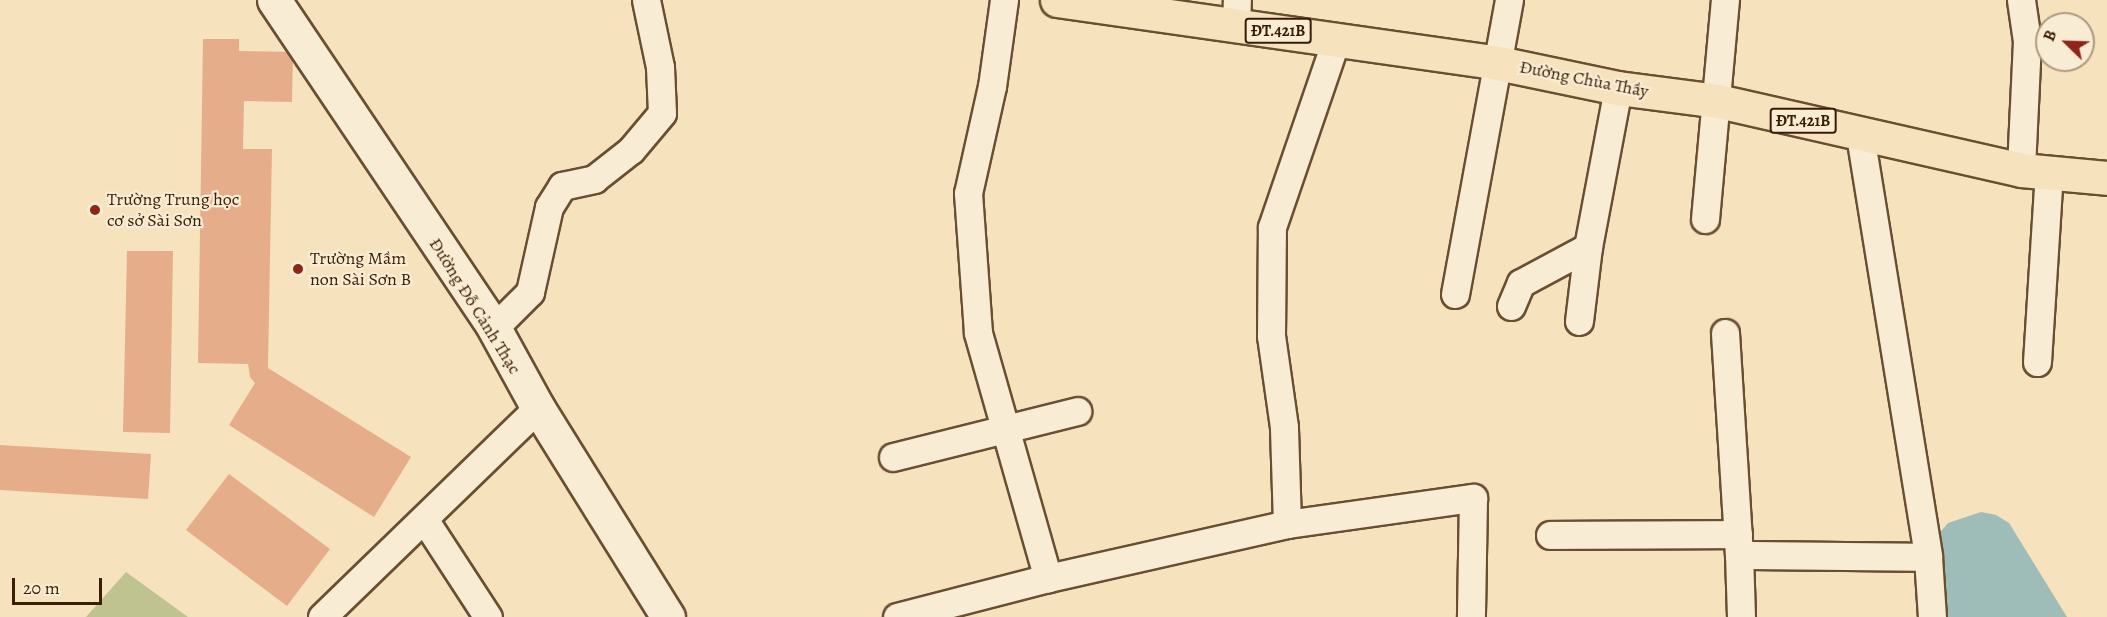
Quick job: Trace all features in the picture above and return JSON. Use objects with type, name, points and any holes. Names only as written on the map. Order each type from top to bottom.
[{"type":"main road","name":"Đường Chùa Thầy","points":[[1057,0],[1236,12],[1336,40],[1498,63],[1617,88],[1718,101],[1860,135],[2035,171],[2107,178]]},
{"type":"street","name":"Đường Đỗ Cảnh Thạc","points":[[274,0],[494,328],[538,408],[668,617]]},
{"type":"street","points":[[494,328],[530,292],[549,207],[562,186],[594,179],[631,150],[662,113],[660,67],[646,0]]},
{"type":"street","points":[[1004,0],[992,86],[968,193],[978,333],[1048,578]]},
{"type":"street","points":[[1455,294],[1509,0]]},
{"type":"street","points":[[1705,219],[1718,101],[1725,0]]},
{"type":"street","points":[[2021,0],[2027,40],[2035,171],[2037,362]]},
{"type":"street","points":[[1287,524],[1284,427],[1271,336],[1272,227],[1336,40]]},
{"type":"street","points":[[1579,321],[1588,248],[1617,88]]},
{"type":"street","points":[[1860,135],[1928,557],[1932,617]]},
{"type":"street","points":[[1511,306],[1521,283],[1588,248]]},
{"type":"street","points":[[1725,333],[1739,545],[1741,617]]},
{"type":"street","points":[[322,617],[538,408]]},
{"type":"street","points":[[893,457],[1077,411]]},
{"type":"street","points":[[897,617],[1048,578],[1287,524],[1473,498],[1471,617]]},
{"type":"street","points":[[424,519],[488,617]]},
{"type":"street","points":[[1550,535],[1928,557]]},
{"type":"green space","points":[[126,572],[188,617],[86,617]]},
{"type":"water","points":[[1981,512],[1996,515],[2009,523],[2067,617],[1938,617],[1933,541],[1948,523]]},
{"type":"building","points":[[203,39],[239,39],[239,51],[293,52],[292,102],[244,101],[243,149],[272,149],[268,368],[411,457],[374,517],[229,425],[255,383],[250,377],[248,364],[198,363]]},
{"type":"building","points":[[127,251],[173,251],[170,433],[123,432]]},
{"type":"building","points":[[0,445],[151,454],[148,499],[0,490]]},
{"type":"building","points":[[229,474],[330,549],[287,606],[186,530]]},
{"type":"place","name":"Trường Trung học cơ sở Sài Sơn","points":[[95,210]]},
{"type":"place","name":"Trường Mầm non Sài Sơn B","points":[[298,269]]}]
